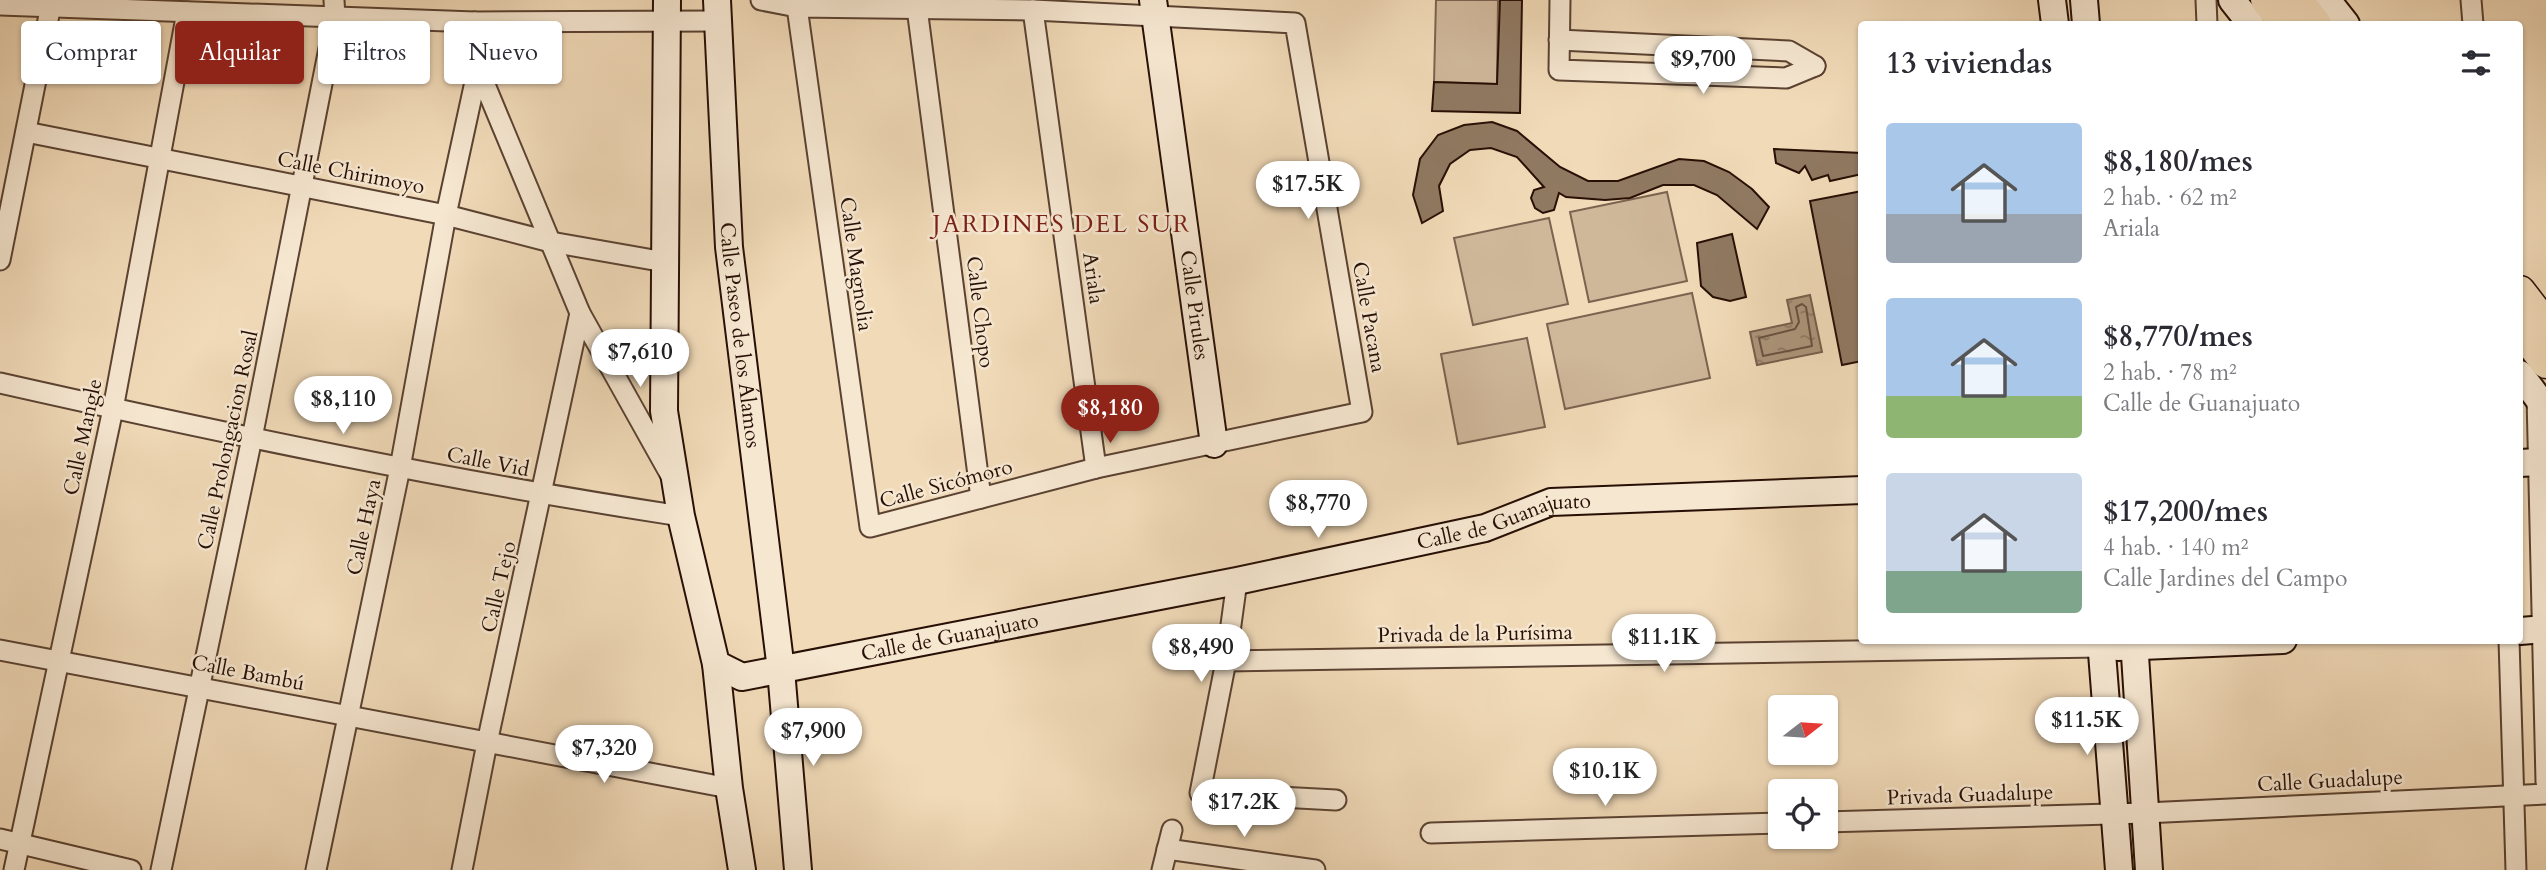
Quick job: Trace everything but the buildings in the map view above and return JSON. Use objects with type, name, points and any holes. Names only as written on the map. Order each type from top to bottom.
[{"type":"main road","points":[[2052,0],[2055,21]]},
{"type":"main road","points":[[2084,0],[2086,21]]},
{"type":"main road","points":[[2232,0],[2249,21]]},
{"type":"main road","name":"Calle Pirules","points":[[1154,8],[1214,444]]},
{"type":"main road","name":"Calle Paseo de los Álamos","points":[[717,10],[729,247],[781,670],[798,870]]},
{"type":"main road","points":[[667,11],[664,411],[681,516],[716,664],[729,788],[743,870]]},
{"type":"main road","points":[[2297,12],[2334,21]]},
{"type":"main road","points":[[2523,295],[2546,324]]},
{"type":"main road","points":[[2523,333],[2546,363]]},
{"type":"main road","points":[[2523,378],[2541,402]]},
{"type":"main road","name":"Calle de Guanajuato","points":[[781,670],[1237,582],[1485,528],[1550,502],[1858,490]]},
{"type":"main road","points":[[2102,644],[2119,870]]},
{"type":"main road","points":[[2134,644],[2149,870]]},
{"type":"main road","points":[[716,664],[742,677],[781,670]]},
{"type":"street","points":[[761,0],[797,6],[1033,10],[1154,8]]},
{"type":"street","points":[[1559,40],[1789,51],[1815,66],[1786,78],[1559,70],[1559,40],[1560,0]]},
{"type":"street","points":[[2206,0],[2207,21]]},
{"type":"street","points":[[2471,0],[2473,21]]},
{"type":"street","points":[[0,5],[52,3],[187,12],[335,9],[464,21]]},
{"type":"street","points":[[0,260],[3,228],[52,3]]},
{"type":"street","name":"Calle Magnolia","points":[[797,6],[870,527]]},
{"type":"street","name":"Calle Chopo","points":[[917,8],[981,498]]},
{"type":"street","name":"Calle Pacana","points":[[1154,8],[1294,23],[1362,412]]},
{"type":"street","name":"Calle Prolongacion Rosal","points":[[161,870],[252,438],[335,9]]},
{"type":"street","points":[[492,21],[717,10]]},
{"type":"street","name":"Ariala","points":[[1033,10],[1096,468]]},
{"type":"street","name":"Calle Mangle","points":[[14,870],[113,409],[187,12]]},
{"type":"street","points":[[1683,46],[1685,75]]},
{"type":"street","name":"Calle Haya","points":[[316,870],[400,468],[446,215],[475,84]]},
{"type":"street","points":[[485,84],[580,313],[675,483]]},
{"type":"street","name":"Calle Chirimoyo","points":[[26,132],[446,215],[551,242],[665,262]]},
{"type":"street","name":"Calle Tejo","points":[[462,870],[580,313]]},
{"type":"street","name":"Calle Vid","points":[[0,383],[400,468],[542,495],[681,516]]},
{"type":"street","points":[[2541,402],[2529,462],[2546,782]]},
{"type":"street","name":"Calle Sicómoro","points":[[870,527],[1096,468],[1362,412]]},
{"type":"street","points":[[1237,582],[1226,660],[1200,793],[1336,800]]},
{"type":"street","name":"Privada de la Purísima","points":[[1226,660],[2102,644]]},
{"type":"street","points":[[2509,644],[2516,870]]},
{"type":"street","name":"Calle Bambú","points":[[0,650],[729,788]]},
{"type":"street","name":"Calle Guadalupe","points":[[2115,814],[2546,793]]},
{"type":"street","name":"Privada Guadalupe","points":[[1838,822],[2115,814]]},
{"type":"street","points":[[1431,833],[1768,823]]},
{"type":"street","points":[[0,839],[131,870]]},
{"type":"street","points":[[1162,870],[1169,839],[1315,870]]},
{"type":"shaded area","points":[[1436,0],[1498,0],[1497,84],[1434,82]]},
{"type":"shaded area","points":[[1667,192],[1687,281],[1589,302],[1570,212]]},
{"type":"shaded area","points":[[1549,218],[1568,304],[1473,325],[1454,238]]},
{"type":"shaded area","points":[[1692,293],[1710,378],[1565,409],[1547,324]]},
{"type":"shaded area","points":[[1527,338],[1545,427],[1458,444],[1441,354]]},
{"type":"water","points":[[1810,295],[1822,352],[1757,365],[1750,332],[1792,323],[1787,300]]},
{"type":"district","name":"JARDINES DEL SUR","points":[[1062,224]]}]
